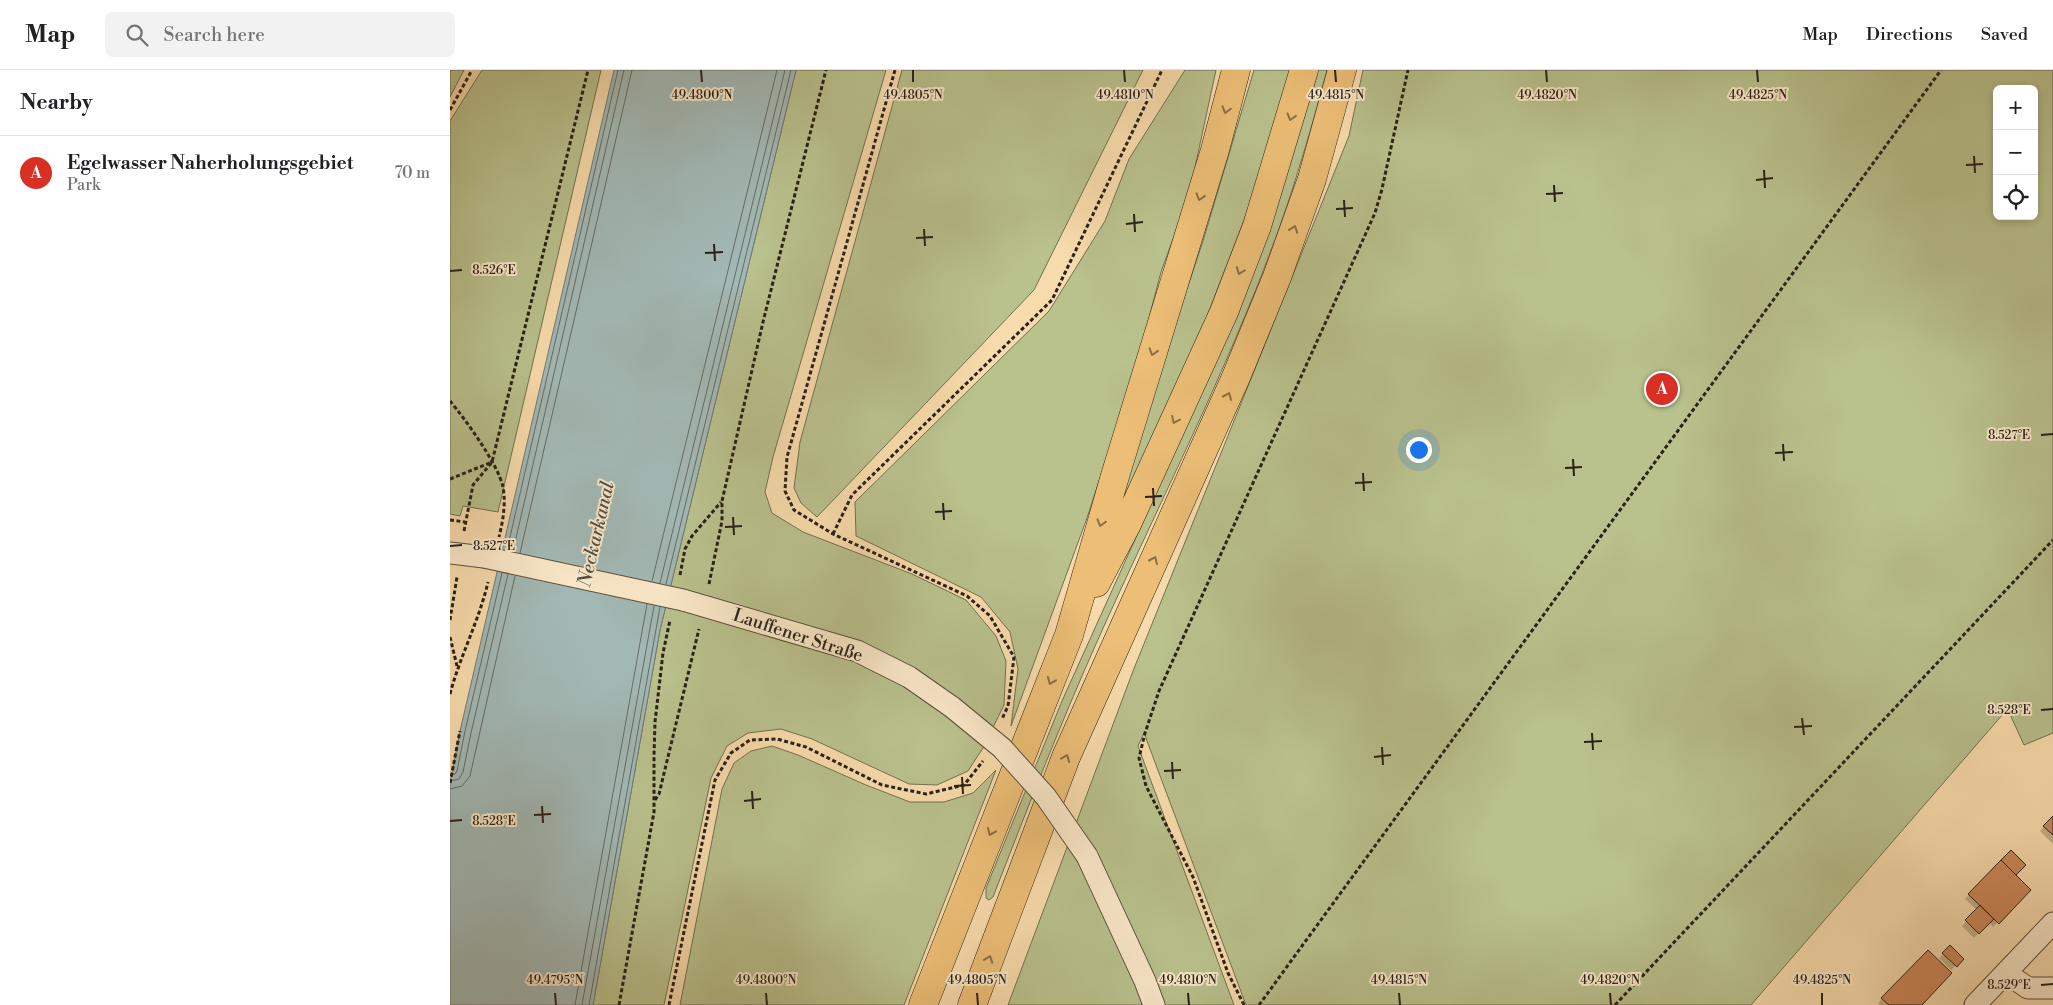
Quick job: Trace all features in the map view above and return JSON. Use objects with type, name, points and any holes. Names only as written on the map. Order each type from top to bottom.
[{"type":"highway","points":[[924,1005],[1069,635],[1114,476],[1215,150],[1236,70]]},
{"type":"highway","points":[[1069,635],[1127,524],[1224,312],[1257,226],[1304,70]]},
{"type":"highway","points":[[972,1005],[1066,757],[1236,377],[1277,277],[1312,179],[1342,70]]},
{"type":"street","name":"Lauffener Straße","points":[[450,553],[484,557],[683,600],[857,651],[909,677],[952,707],[1002,748],[1046,797],[1088,856],[1154,1005]]},
{"type":"street","points":[[1975,1005],[2053,923]]},
{"type":"street","points":[[2006,973],[2028,988],[2053,988]]},
{"type":"path","points":[[450,110],[472,70]]},
{"type":"path","points":[[450,520],[465,520],[473,485],[492,462],[588,70]]},
{"type":"path","points":[[711,572],[722,521],[722,501],[763,322],[826,70]]},
{"type":"path","points":[[895,70],[787,457],[785,491],[794,510],[833,534],[967,596],[990,616],[1014,656],[1008,706],[1000,723]]},
{"type":"path","points":[[833,534],[852,495],[1052,300],[1162,70]]},
{"type":"path","points":[[1244,1005],[1228,973],[1193,877],[1146,786],[1139,758],[1145,733],[1160,691],[1375,213],[1408,70]]},
{"type":"path","points":[[1259,1005],[1940,70]]},
{"type":"path","points":[[450,401],[492,462]]},
{"type":"path","points":[[450,479],[492,462]]},
{"type":"path","points":[[685,549],[692,536],[722,501]]},
{"type":"path","points":[[1615,1005],[2053,540]]},
{"type":"path","points":[[450,620],[456,586]]},
{"type":"path","points":[[654,800],[659,794],[698,635]]},
{"type":"path","points":[[450,637],[457,667]]},
{"type":"path","points":[[619,1005],[654,812],[655,722],[663,653]]},
{"type":"path","points":[[450,783],[460,730]]},
{"type":"path","points":[[669,1005],[715,780],[731,753],[750,740],[777,739],[806,747],[882,785],[926,794],[964,786],[981,765],[985,756]]},
{"type":"green space","points":[[450,70],[464,70],[450,97]]},
{"type":"green space","points":[[482,70],[601,70],[498,512],[463,506],[460,516],[450,514],[450,121]]},
{"type":"green space","points":[[796,70],[886,70],[773,457],[765,492],[772,513],[803,532],[912,574],[966,600],[996,636],[1006,661],[1004,705],[983,748],[968,771],[937,785],[909,784],[812,739],[781,729],[748,733],[727,746],[711,778],[664,1005],[593,1005],[660,630]]},
{"type":"green space","points":[[902,70],[1143,70],[1034,290],[817,517],[801,503],[794,488],[800,442]]},
{"type":"green space","points":[[1185,70],[1216,70],[1189,195],[1161,272],[1136,367],[1087,518],[1011,726],[1018,669],[1010,632],[981,597],[856,536],[855,502],[1049,311],[1105,221],[1129,159]]},
{"type":"green space","points":[[1254,70],[1290,70],[1260,179],[1207,316],[1111,536],[1128,466],[1203,241]]},
{"type":"green space","points":[[1316,70],[1327,70],[1290,196],[1256,289],[1235,340],[1082,675],[993,897],[989,900],[986,898],[986,888],[1062,701],[1176,449]]},
{"type":"green space","points":[[1363,70],[2053,70],[2053,733],[2024,745],[2008,710],[2010,706],[1751,1005],[1246,1005],[1144,733],[1138,746],[1234,1005],[1008,1005],[1133,671],[1349,136]]},
{"type":"green space","points":[[772,746],[910,802],[944,802],[973,793],[996,770],[904,1005],[680,1005],[722,789],[734,763],[751,751]]},
{"type":"water","name":"Neckarkanal","points":[[614,70],[796,70],[660,630],[593,1005],[450,1005],[450,783],[460,731]]},
{"type":"building","points":[[2053,816],[2053,835],[2043,826]]},
{"type":"building","points":[[2011,850],[2026,865],[2016,875],[2001,860]]},
{"type":"building","points":[[2001,860],[2031,890],[1999,924],[1968,894]]},
{"type":"building","points":[[1980,905],[1994,919],[1979,934],[1965,920]]},
{"type":"building","points":[[1950,945],[1964,959],[1957,967],[1942,953]]},
{"type":"building","points":[[1928,950],[1952,973],[1922,1005],[1889,1005],[1881,998]]},
{"type":"place","name":"Egelwasser Naherholungsgebiet","points":[[1662,389]]}]
